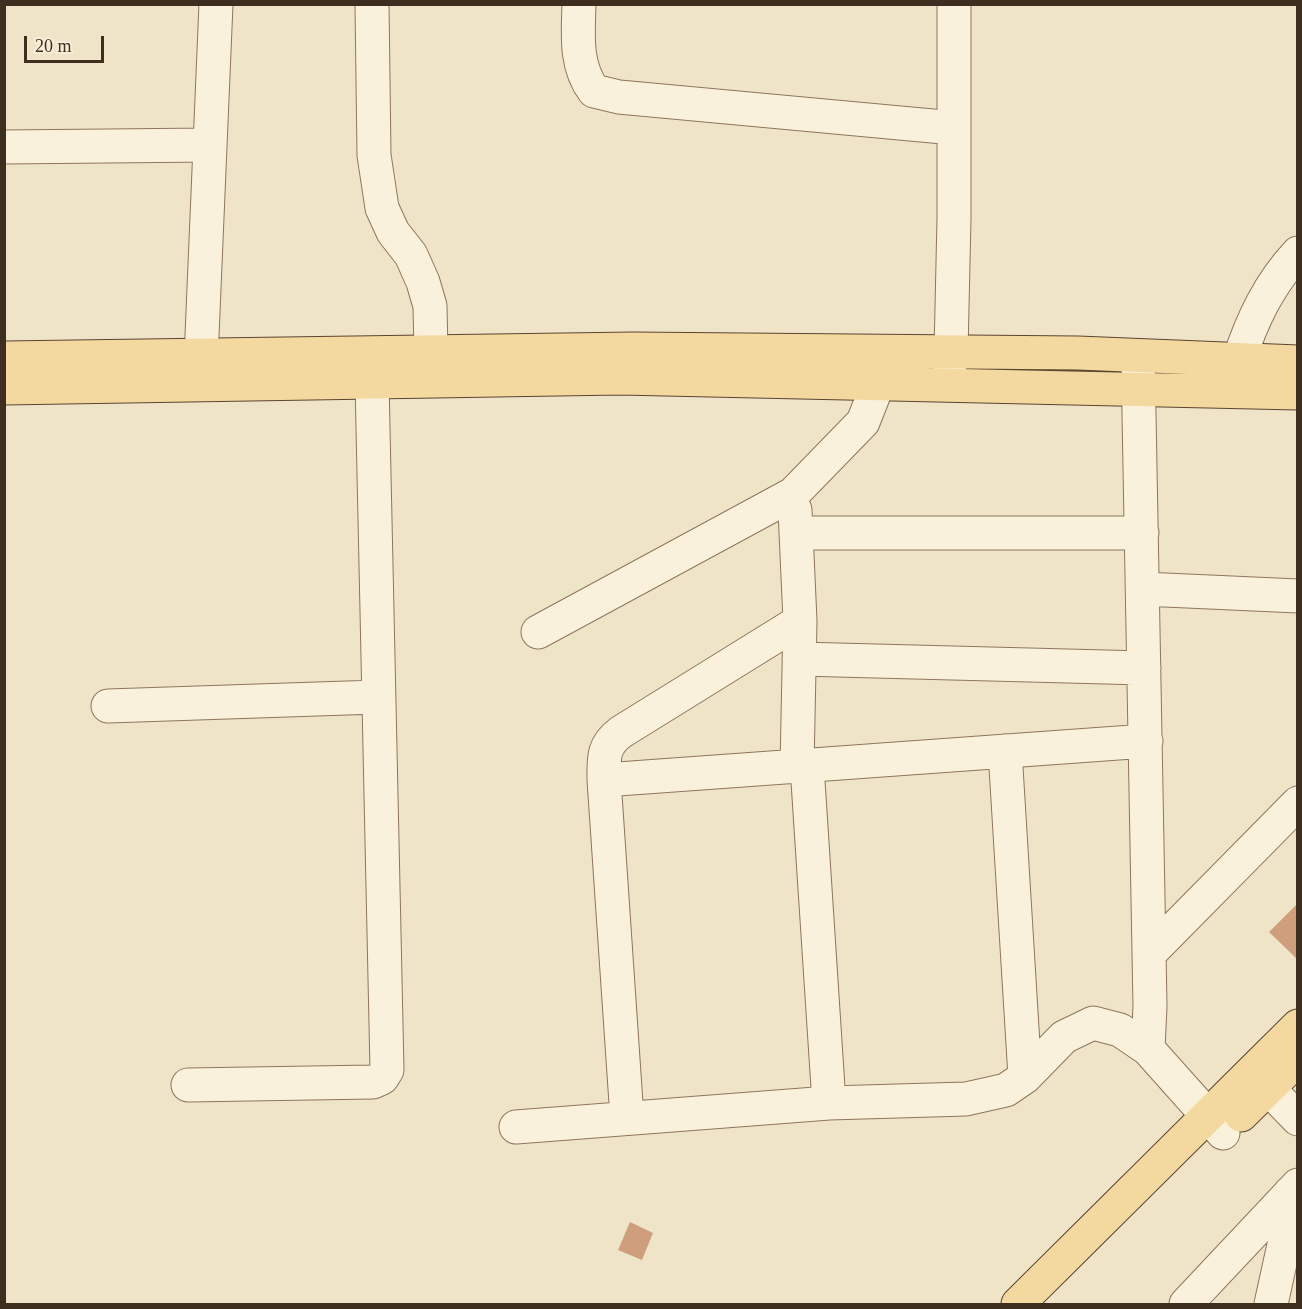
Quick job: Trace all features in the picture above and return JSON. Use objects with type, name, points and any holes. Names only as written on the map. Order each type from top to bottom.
[{"type":"main road","points":[[4,388],[431,352],[633,350],[951,352],[1138,355],[1298,362]]},
{"type":"main road","points":[[4,358],[372,382],[620,378],[1298,393]]},
{"type":"main road","points":[[1049,1305],[1215,1124],[1298,1026]]},
{"type":"main road","points":[[1018,1305],[1215,1124],[1268,1088],[1298,1059]]},
{"type":"street","points":[[200,370],[216,4]]},
{"type":"street","points":[[372,4],[374,155],[382,208],[393,232],[411,255],[423,282],[430,306],[431,352]]},
{"type":"street","points":[[579,4],[578,46],[585,79],[594,92],[619,97],[954,128]]},
{"type":"street","points":[[948,386],[951,352],[954,4]]},
{"type":"street","points":[[4,147],[210,145]]},
{"type":"street","points":[[1239,360],[1260,304],[1285,267],[1298,253]]},
{"type":"street","points":[[1138,355],[1146,741],[1148,1049]]},
{"type":"street","points":[[188,1085],[373,1082],[385,1076],[372,382]]},
{"type":"street","points":[[538,632],[793,494],[863,422],[878,384]]},
{"type":"street","points":[[793,494],[798,533],[802,767],[829,1103]]},
{"type":"street","points":[[798,533],[1142,533]]},
{"type":"street","points":[[1143,589],[1298,596]]},
{"type":"street","points":[[627,1118],[604,780],[604,748],[610,740],[800,621]]},
{"type":"street","points":[[799,659],[1144,668]]},
{"type":"street","points":[[108,706],[377,697]]},
{"type":"street","points":[[604,780],[1146,741]]},
{"type":"street","points":[[1005,751],[1025,1077]]},
{"type":"street","points":[[1149,954],[1298,803]]},
{"type":"street","points":[[516,1127],[829,1103],[966,1099],[1006,1090],[1025,1077],[1064,1037],[1093,1023],[1120,1030],[1148,1049],[1215,1124]]},
{"type":"street","points":[[1268,1088],[1298,1119]]},
{"type":"street","points":[[1186,1305],[1294,1189]]},
{"type":"street","points":[[1271,1305],[1294,1189]]},
{"type":"building","points":[[1298,903],[1298,960],[1269,932]]},
{"type":"building","points":[[630,1222],[653,1233],[642,1260],[618,1250]]}]
